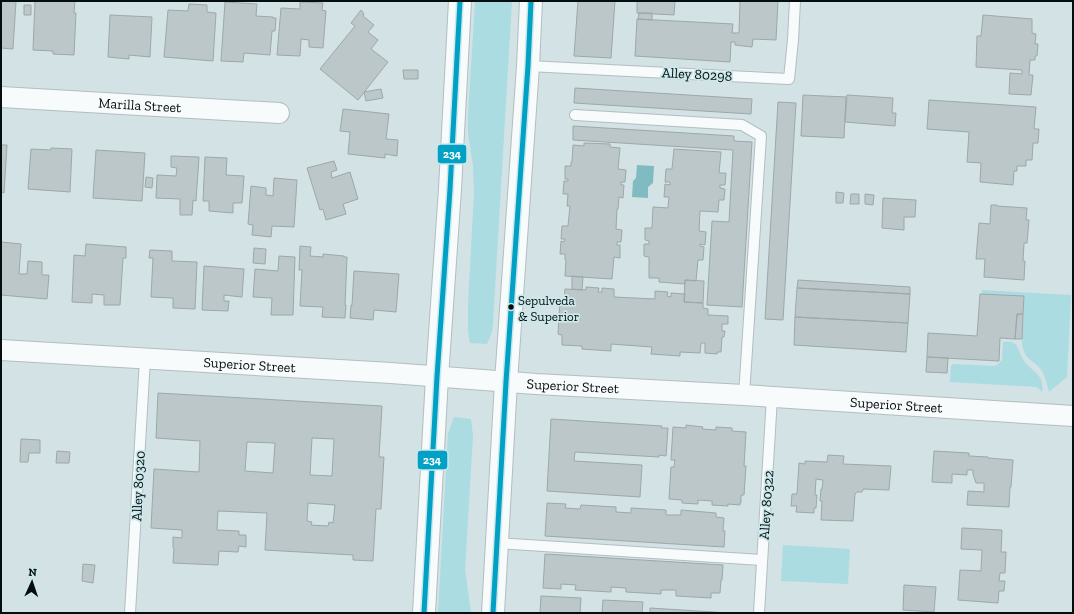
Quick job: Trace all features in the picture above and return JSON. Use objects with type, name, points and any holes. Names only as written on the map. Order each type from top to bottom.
[{"type":"main road","points":[[424,613],[460,1]]},
{"type":"main road","points":[[493,613],[506,382],[528,66],[531,1]]},
{"type":"street","name":"Marilla Street","points":[[1,97],[279,113]]},
{"type":"street","name":"Superior Street","points":[[1,350],[383,372],[506,382],[744,395],[1073,416]]},
{"type":"lane","name":"Alley 80298","points":[[528,66],[789,79],[795,1]]},
{"type":"lane","points":[[575,115],[742,125],[761,136],[744,395]]},
{"type":"lane","name":"Alley 80320","points":[[130,613],[145,359]]},
{"type":"lane","name":"Alley 80322","points":[[759,613],[772,397]]},
{"type":"lane","points":[[497,544],[762,560]]},
{"type":"shaded area","points":[[475,1],[512,1],[493,323],[492,332],[487,344],[470,343],[468,331],[474,193],[473,166],[468,133],[468,115]]},
{"type":"shaded area","points":[[637,165],[654,166],[653,183],[648,187],[648,198],[632,197],[633,181],[636,178]]},
{"type":"shaded area","points":[[982,290],[1071,295],[1067,377],[1049,392],[1042,371],[1025,354],[1023,350],[1024,296],[982,294]]},
{"type":"shaded area","points":[[1003,342],[1013,342],[1016,345],[1027,365],[1040,377],[1042,381],[1042,392],[1037,387],[950,382],[951,366],[953,364],[994,366],[998,364],[1002,360]]},
{"type":"shaded area","points":[[454,417],[471,419],[473,437],[465,569],[471,613],[438,613],[448,434]]},
{"type":"shaded area","points":[[783,545],[850,549],[848,584],[781,581]]},
{"type":"building","points":[[1,1],[16,1],[13,49],[1,48]]},
{"type":"building","points":[[35,1],[75,1],[74,13],[76,13],[74,55],[53,54],[53,51],[33,50]]},
{"type":"building","points":[[578,1],[615,1],[611,58],[574,56]]},
{"type":"building","points":[[637,1],[675,1],[674,15],[637,13]]},
{"type":"building","points":[[740,1],[778,1],[776,40],[753,39],[752,47],[735,45],[735,42],[731,42],[730,62],[635,56],[637,19],[733,24],[732,33],[739,33]]},
{"type":"building","points":[[225,2],[257,4],[256,16],[276,18],[275,31],[272,31],[270,55],[244,53],[243,62],[221,61]]},
{"type":"building","points":[[300,2],[323,3],[322,10],[326,11],[323,48],[309,47],[309,40],[301,39],[300,56],[277,55],[281,8],[300,9]]},
{"type":"building","points":[[189,4],[207,5],[207,12],[216,13],[213,61],[164,57],[168,10],[188,11]]},
{"type":"building","points":[[24,5],[31,5],[31,15],[24,15]]},
{"type":"building","points":[[361,10],[364,14],[363,16],[374,25],[368,32],[378,40],[371,49],[388,62],[358,100],[320,69],[355,26],[351,23]]},
{"type":"building","points":[[639,13],[652,13],[652,20],[638,19]]},
{"type":"building","points":[[110,15],[152,17],[150,57],[129,55],[129,59],[108,57]]},
{"type":"building","points":[[983,15],[1032,19],[1032,33],[1036,34],[1035,44],[1038,44],[1037,56],[1035,56],[1035,60],[1030,60],[1029,75],[1033,75],[1031,95],[1009,94],[1010,73],[1022,74],[1022,70],[976,67],[977,36],[981,36]]},
{"type":"building","points":[[403,70],[418,70],[418,79],[404,79]]},
{"type":"building","points":[[575,88],[752,99],[751,114],[574,103]]},
{"type":"building","points":[[381,89],[383,98],[366,101],[364,92]]},
{"type":"building","points":[[803,95],[846,97],[844,138],[801,136]]},
{"type":"building","points":[[847,95],[893,98],[892,113],[896,113],[895,126],[845,122]]},
{"type":"building","points":[[929,100],[1036,107],[1034,129],[1039,129],[1038,143],[1033,143],[1032,160],[1026,160],[1026,166],[1017,166],[1017,171],[1014,171],[1013,185],[980,182],[981,163],[967,162],[969,132],[927,129]]},
{"type":"building","points":[[778,102],[796,103],[783,320],[765,319]]},
{"type":"building","points":[[343,109],[389,114],[386,139],[398,140],[397,156],[385,154],[385,158],[348,154],[350,132],[340,131]]},
{"type":"building","points":[[573,126],[734,136],[734,141],[752,142],[742,307],[707,305],[712,221],[729,222],[733,150],[573,140]]},
{"type":"building","points":[[584,143],[610,144],[610,147],[620,148],[618,169],[626,170],[625,182],[621,182],[621,185],[624,185],[623,198],[619,197],[617,209],[616,229],[622,230],[621,242],[617,242],[617,245],[620,245],[620,258],[614,257],[612,279],[565,276],[565,254],[560,254],[561,241],[564,242],[565,239],[561,239],[562,226],[568,226],[570,206],[567,206],[568,194],[563,194],[564,181],[568,181],[568,179],[565,179],[565,166],[571,166],[573,145],[584,146]]},
{"type":"building","points":[[1,145],[7,145],[4,193],[1,192]]},
{"type":"building","points":[[51,148],[72,149],[70,192],[28,189],[31,149],[51,150]]},
{"type":"building","points":[[674,149],[721,152],[719,173],[726,173],[725,185],[720,185],[720,188],[725,189],[724,200],[719,200],[718,212],[700,211],[699,231],[706,232],[705,245],[700,244],[700,246],[704,247],[703,260],[698,260],[696,281],[685,280],[685,284],[659,282],[659,278],[649,278],[649,257],[644,256],[644,244],[649,244],[649,241],[645,240],[645,228],[652,228],[653,207],[668,208],[669,197],[664,197],[665,184],[670,185],[670,182],[665,182],[666,169],[672,169]]},
{"type":"building","points":[[96,150],[145,153],[142,201],[93,198]]},
{"type":"building","points":[[171,156],[199,157],[196,201],[193,200],[192,215],[180,215],[180,199],[156,198],[157,175],[176,176],[177,168],[171,167]]},
{"type":"building","points":[[205,157],[227,158],[226,175],[244,176],[242,203],[233,203],[233,213],[209,211],[209,201],[203,201]]},
{"type":"building","points":[[334,161],[337,170],[331,172],[332,178],[350,172],[358,199],[343,204],[346,214],[326,220],[323,209],[320,210],[307,168]]},
{"type":"building","points":[[146,177],[153,178],[152,188],[145,187]]},
{"type":"building","points":[[274,178],[297,180],[294,227],[272,226],[271,237],[252,235],[253,225],[248,224],[251,186],[266,188],[266,195],[273,196]]},
{"type":"building","points":[[836,192],[844,193],[843,203],[836,203]]},
{"type":"building","points":[[851,194],[859,194],[859,204],[850,204]]},
{"type":"building","points":[[865,194],[874,195],[873,205],[865,204]]},
{"type":"building","points":[[883,198],[916,200],[915,217],[904,217],[904,230],[882,228]]},
{"type":"building","points":[[991,205],[1027,208],[1026,220],[1029,220],[1027,243],[1024,243],[1024,280],[984,277],[985,259],[976,259],[979,223],[990,224]]},
{"type":"building","points":[[1,242],[21,244],[19,274],[27,274],[28,261],[42,262],[42,275],[49,275],[47,299],[1,295]]},
{"type":"building","points":[[86,244],[126,247],[126,258],[123,258],[120,305],[104,305],[104,295],[92,294],[92,303],[72,302],[74,255],[85,256]]},
{"type":"building","points":[[300,246],[311,247],[310,256],[323,257],[323,254],[347,257],[345,318],[322,317],[323,307],[300,306],[302,270],[299,270]]},
{"type":"building","points":[[254,248],[266,249],[265,264],[253,263]]},
{"type":"building","points":[[150,250],[172,251],[172,261],[197,262],[195,309],[173,308],[173,298],[151,297],[153,258],[149,258]]},
{"type":"building","points":[[279,256],[295,257],[293,315],[271,315],[272,298],[253,297],[255,269],[278,271]]},
{"type":"building","points":[[204,266],[244,269],[242,297],[224,295],[224,301],[229,301],[228,311],[202,310]]},
{"type":"building","points":[[354,271],[399,274],[396,312],[374,310],[373,320],[350,318]]},
{"type":"building","points":[[572,276],[583,277],[582,290],[572,289]]},
{"type":"building","points":[[685,280],[704,281],[703,303],[684,302]]},
{"type":"building","points":[[798,280],[910,287],[910,294],[797,288]]},
{"type":"building","points":[[586,287],[599,288],[598,292],[602,292],[602,288],[614,289],[614,297],[655,299],[655,291],[668,292],[667,296],[671,297],[671,293],[685,294],[684,302],[703,303],[703,308],[708,309],[708,315],[728,316],[728,324],[722,324],[722,331],[725,331],[724,337],[722,337],[721,352],[717,352],[717,354],[705,353],[705,343],[701,343],[700,353],[680,352],[680,356],[651,354],[652,347],[611,344],[611,351],[582,349],[582,346],[562,345],[562,335],[558,334],[560,300],[564,300],[565,289],[586,290]]},
{"type":"building","points":[[797,288],[910,294],[908,323],[795,317]]},
{"type":"building","points":[[980,294],[1024,296],[1023,314],[1017,314],[1015,339],[1000,338],[999,361],[927,357],[928,333],[977,336]]},
{"type":"building","points":[[1017,314],[1023,314],[1022,339],[1015,339]]},
{"type":"building","points":[[795,317],[908,323],[906,352],[794,345]]},
{"type":"building","points":[[927,357],[948,358],[947,373],[926,372]]},
{"type":"building","points":[[158,393],[382,406],[379,457],[384,457],[381,509],[376,509],[373,561],[353,560],[353,555],[265,550],[267,513],[218,511],[217,530],[239,531],[239,535],[246,535],[246,547],[239,546],[238,552],[219,551],[218,565],[173,563],[173,537],[182,538],[182,530],[151,528],[154,469],[199,472],[200,441],[156,438]],"holes":[[[312,438],[334,439],[332,476],[310,475]],[[247,442],[275,443],[273,473],[245,471]],[[308,503],[335,505],[333,523],[329,522],[328,526],[311,525],[312,522],[307,521]]]},
{"type":"building","points":[[551,419],[662,426],[661,428],[668,428],[666,456],[659,455],[659,457],[575,452],[574,461],[642,465],[640,497],[547,491]]},
{"type":"building","points":[[686,425],[703,427],[702,429],[716,430],[716,427],[732,428],[732,431],[746,432],[744,495],[741,495],[740,505],[712,505],[712,501],[698,500],[698,504],[682,503],[682,500],[669,499],[671,467],[674,467],[675,460],[671,460],[673,427],[686,428]]},
{"type":"building","points":[[21,439],[40,440],[40,453],[29,453],[28,462],[20,462]]},
{"type":"building","points":[[57,451],[70,452],[69,463],[56,463]]},
{"type":"building","points":[[934,451],[969,453],[969,456],[1013,460],[1009,507],[967,505],[968,491],[984,492],[984,483],[976,483],[973,470],[967,470],[967,475],[952,474],[952,483],[932,482]]},
{"type":"building","points":[[828,455],[844,456],[843,464],[891,466],[889,490],[863,489],[862,492],[857,492],[855,494],[853,521],[821,520],[822,501],[820,501],[823,480],[816,479],[815,495],[817,495],[814,513],[796,512],[797,506],[791,506],[792,494],[797,494],[799,463],[805,464],[805,461],[827,462]]},
{"type":"building","points":[[547,503],[566,504],[565,508],[580,509],[581,505],[616,507],[616,512],[631,513],[631,508],[666,510],[666,515],[681,515],[681,510],[716,513],[716,517],[724,518],[724,547],[545,536]]},
{"type":"building","points":[[962,528],[1002,530],[1001,552],[1006,552],[1005,573],[1000,573],[999,581],[1005,581],[1004,591],[999,591],[998,603],[958,600],[960,570],[981,571],[982,550],[961,549]]},
{"type":"building","points":[[545,554],[723,565],[720,593],[711,593],[711,598],[676,596],[676,590],[661,590],[661,594],[626,592],[626,588],[611,587],[611,592],[575,590],[576,585],[561,584],[561,589],[543,588]]},
{"type":"building","points":[[83,564],[95,565],[93,583],[82,581]]},
{"type":"building","points":[[904,585],[936,587],[934,612],[903,610]]},
{"type":"building","points":[[541,596],[581,598],[580,613],[540,613]]},
{"type":"building","points":[[603,600],[643,602],[642,613],[602,613]]},
{"type":"building","points":[[650,608],[730,613],[650,613]]},
{"type":"transit line","name":"234","points":[[424,613],[460,1]]},
{"type":"transit line","name":"234","points":[[493,613],[506,382],[528,66],[531,1]]},
{"type":"place","name":"Sepulveda & Superior","points":[[511,307]]}]
